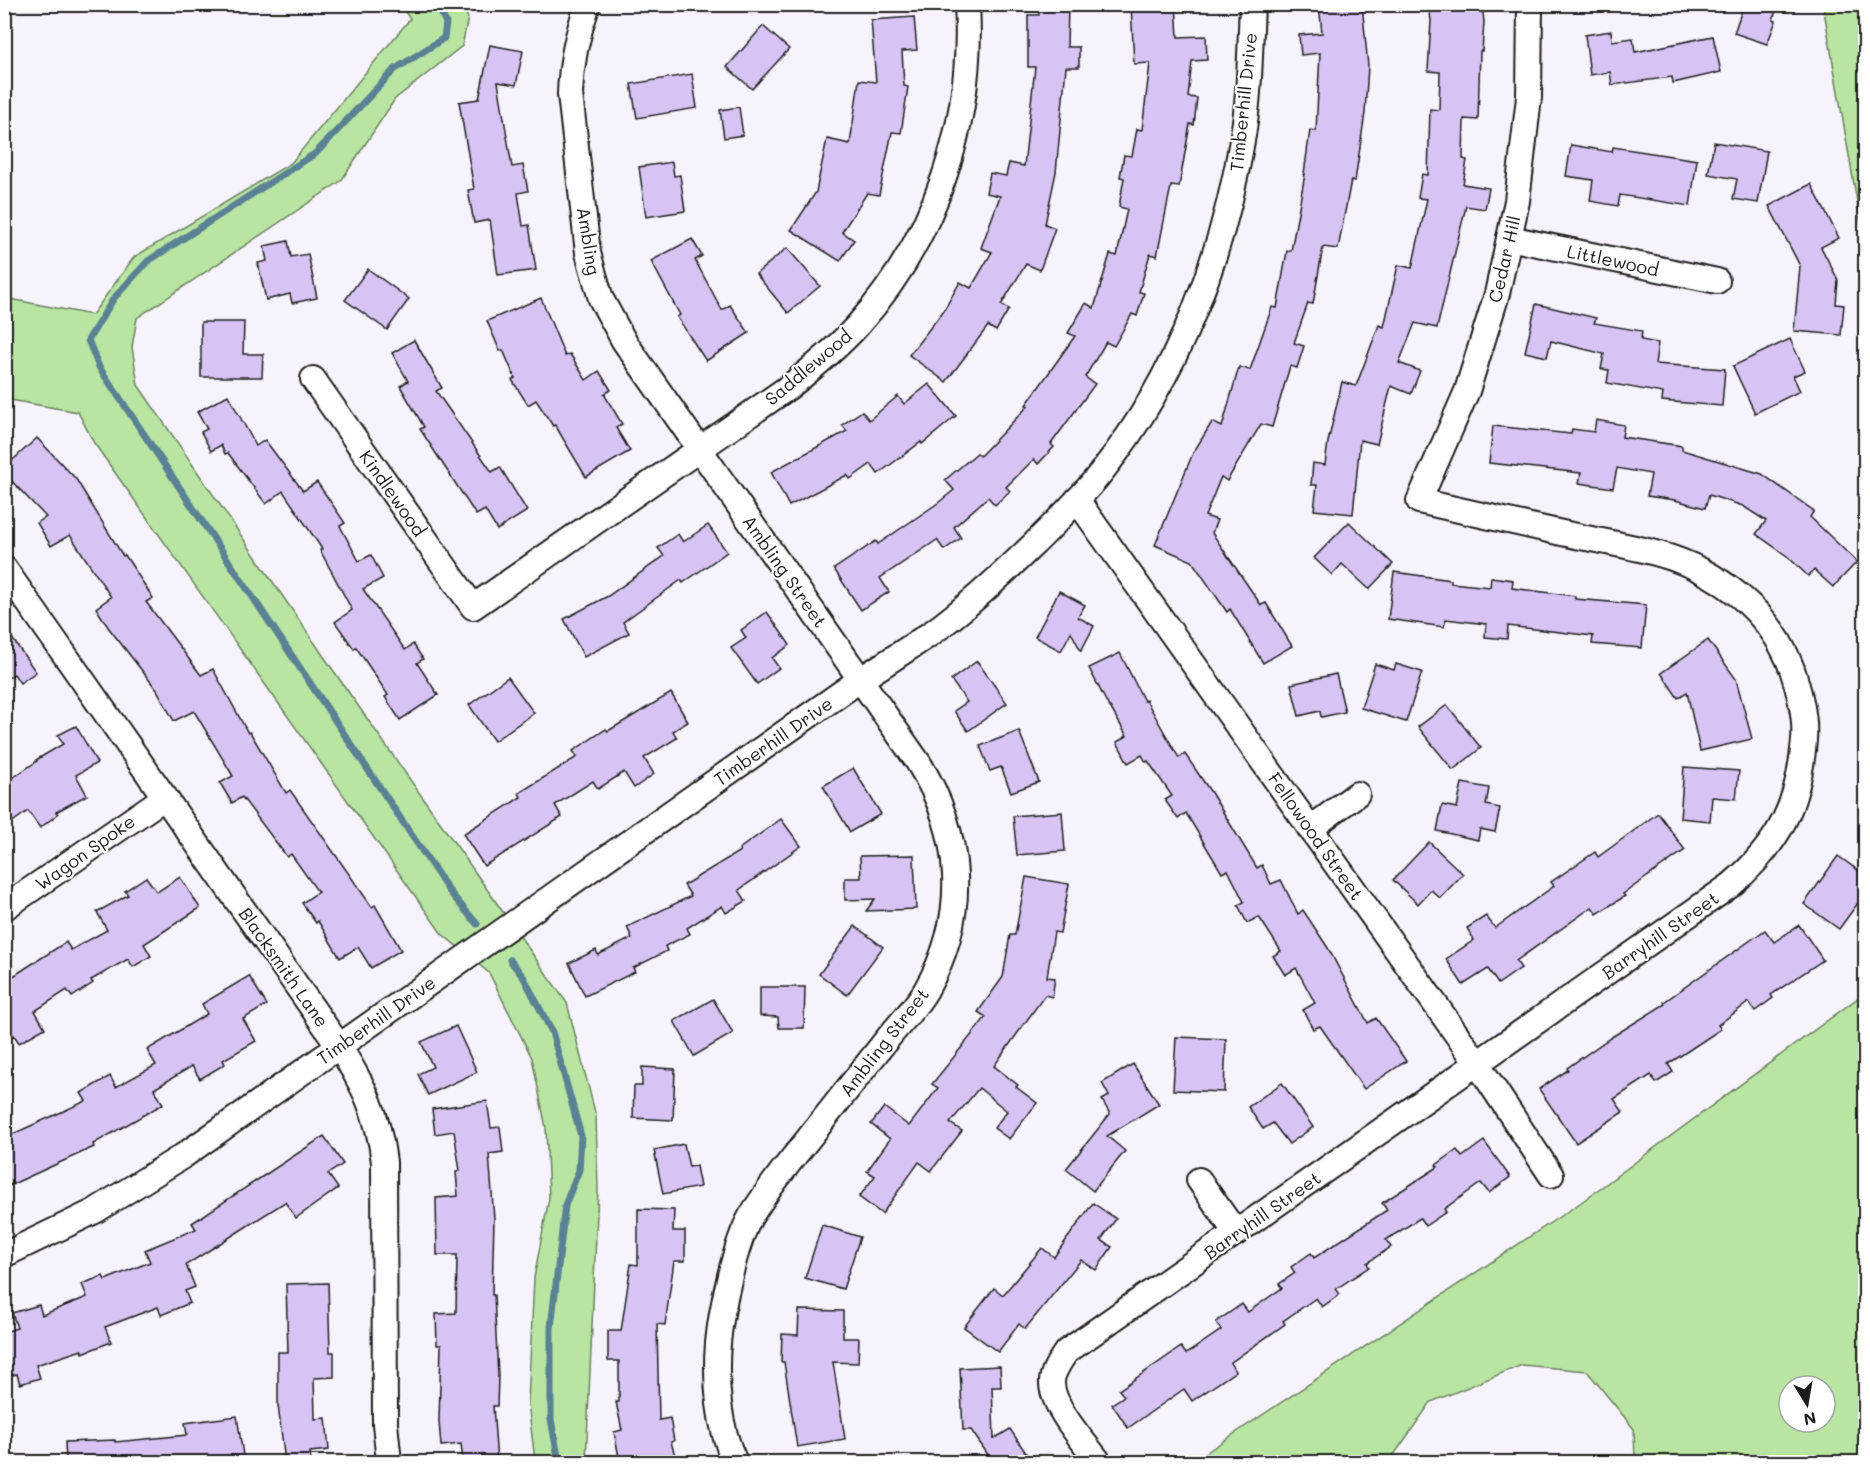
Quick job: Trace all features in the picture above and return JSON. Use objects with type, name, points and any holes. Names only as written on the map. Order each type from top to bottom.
[{"type":"street","name":"Ambling","points":[[588,4],[578,34],[571,69],[570,94],[588,253],[593,276],[611,321],[699,449]]},
{"type":"street","name":"Saddlewood","points":[[473,607],[789,387],[825,358],[857,326],[886,290],[911,252],[947,168],[959,124],[966,78],[969,32],[967,4]]},
{"type":"street","name":"Timberhill Drive","points":[[4,1255],[95,1211],[183,1156],[861,679],[934,631],[1003,573],[1077,500],[1103,471],[1142,414],[1179,346],[1209,275],[1230,201],[1243,134],[1252,4]]},
{"type":"street","name":"Cedar Hill","points":[[1419,501],[1467,391],[1497,294],[1517,201],[1529,97],[1530,4]]},
{"type":"street","name":"Littlewood","points":[[1509,238],[1717,281]]},
{"type":"street","name":"Kindlewood","points":[[313,379],[473,607]]},
{"type":"street","name":"Ambling Street","points":[[699,449],[918,762],[940,800],[947,821],[955,864],[954,908],[944,951],[925,991],[775,1181],[750,1218],[735,1258],[719,1328],[717,1360],[717,1391],[729,1451],[735,1462]]},
{"type":"street","name":"Fellowood Street","points":[[1077,500],[1477,1063],[1551,1175]]},
{"type":"street","name":"Barryhill Street","points":[[1099,1462],[1059,1407],[1053,1391],[1052,1380],[1066,1352],[1731,885],[1772,843],[1791,808],[1802,771],[1805,732],[1800,693],[1787,656],[1767,623],[1743,597],[1712,576],[1661,554],[1419,501]]},
{"type":"street","name":"Blacksmith Lane","points":[[4,568],[339,1046],[364,1086],[378,1122],[384,1162],[385,1424],[389,1462]]},
{"type":"street","points":[[1311,829],[1356,794]]},
{"type":"street","name":"Wagon Spoke","points":[[4,908],[165,797]]},
{"type":"street","points":[[1198,1180],[1236,1233]]},
{"type":"green space","points":[[400,5],[463,5],[468,18],[462,46],[395,99],[341,181],[137,318],[132,347],[138,385],[340,680],[567,1003],[596,1116],[598,1190],[586,1462],[535,1462],[528,1403],[534,1278],[549,1198],[546,1128],[532,1058],[489,973],[442,934],[94,443],[78,412],[5,399],[5,298],[92,315],[134,257],[291,163],[410,19]]},
{"type":"green space","points":[[1823,5],[1865,5],[1865,248]]},
{"type":"green space","points":[[1866,992],[1865,1462],[1635,1462],[1634,1429],[1587,1371],[1522,1365],[1431,1402],[1389,1462],[1192,1462],[1580,1203]]},
{"type":"building","points":[[1038,4],[1068,4],[1067,47],[1079,47],[1079,67],[1066,67],[1056,172],[1045,224],[1055,228],[1040,270],[1026,264],[1001,305],[1009,309],[996,331],[988,326],[946,382],[909,355],[944,310],[960,282],[971,288],[992,252],[981,248],[1000,196],[986,193],[990,173],[1006,176],[1009,163],[1024,166],[1035,67],[1028,67],[1028,15],[1039,15]]},
{"type":"building","points":[[1131,4],[1176,4],[1178,37],[1206,36],[1207,60],[1192,61],[1188,97],[1197,98],[1194,125],[1190,124],[1179,187],[1171,186],[1157,256],[1150,254],[1139,292],[1144,293],[1137,316],[1132,314],[1114,346],[1106,342],[1085,377],[1095,384],[1051,444],[1054,447],[1038,464],[1034,459],[1006,487],[1010,491],[995,505],[988,497],[954,527],[961,538],[944,550],[937,540],[880,578],[889,592],[861,610],[834,569],[876,541],[878,544],[954,490],[945,480],[977,453],[980,456],[1028,406],[1026,405],[1075,336],[1068,333],[1086,303],[1094,308],[1110,254],[1117,256],[1127,209],[1119,207],[1124,178],[1120,177],[1124,155],[1132,156],[1137,129],[1142,130],[1150,63],[1134,64]]},
{"type":"building","points":[[1319,4],[1362,4],[1368,66],[1365,113],[1355,181],[1351,180],[1338,249],[1323,247],[1313,304],[1308,303],[1294,343],[1304,346],[1297,368],[1290,366],[1272,427],[1261,424],[1227,481],[1221,477],[1205,516],[1217,520],[1212,533],[1261,605],[1266,603],[1292,646],[1263,663],[1230,609],[1227,612],[1192,561],[1155,545],[1193,453],[1212,422],[1222,427],[1239,367],[1250,370],[1272,307],[1277,308],[1287,251],[1291,251],[1305,174],[1310,130],[1316,131],[1320,53],[1301,55],[1299,35],[1322,33]]},
{"type":"building","points":[[1429,4],[1482,4],[1484,22],[1482,51],[1480,51],[1478,120],[1464,119],[1463,159],[1467,160],[1463,184],[1489,188],[1485,209],[1466,206],[1437,328],[1415,323],[1399,363],[1420,371],[1411,394],[1391,386],[1377,444],[1360,440],[1353,514],[1314,510],[1317,485],[1311,485],[1313,463],[1325,465],[1342,382],[1356,386],[1379,325],[1384,327],[1398,265],[1412,268],[1427,199],[1418,198],[1422,174],[1428,175],[1430,109],[1439,110],[1440,72],[1428,71],[1431,21]]},
{"type":"building","points":[[1744,4],[1778,4],[1773,20],[1776,21],[1767,44],[1734,33]]},
{"type":"building","points":[[914,17],[917,50],[902,51],[904,86],[908,87],[901,133],[892,132],[879,195],[867,193],[842,232],[854,240],[840,261],[791,230],[816,192],[827,139],[850,144],[859,80],[876,82],[871,20]]},
{"type":"building","points":[[763,26],[789,49],[752,89],[727,67]]},
{"type":"building","points":[[1611,31],[1612,41],[1633,38],[1635,52],[1713,36],[1721,72],[1673,83],[1672,77],[1612,85],[1610,72],[1590,75],[1585,35]]},
{"type":"building","points":[[490,45],[523,51],[516,85],[498,82],[512,167],[523,165],[528,191],[518,193],[523,226],[529,225],[536,270],[498,275],[490,220],[474,223],[468,190],[474,189],[459,102],[479,99]]},
{"type":"building","points":[[692,74],[697,108],[637,118],[631,84]]},
{"type":"building","points":[[739,107],[743,135],[724,138],[720,110]]},
{"type":"building","points":[[1714,142],[1767,151],[1758,203],[1733,199],[1737,179],[1708,174]]},
{"type":"building","points":[[1571,145],[1612,152],[1613,147],[1697,160],[1690,206],[1620,195],[1618,206],[1590,201],[1593,180],[1566,176]]},
{"type":"building","points":[[672,162],[674,176],[680,175],[685,211],[646,217],[639,167]]},
{"type":"building","points":[[1811,184],[1839,238],[1821,247],[1838,280],[1836,304],[1844,305],[1841,335],[1794,331],[1800,266],[1769,206]]},
{"type":"building","points":[[692,239],[702,256],[695,260],[722,310],[730,305],[749,333],[706,361],[677,317],[680,315],[651,261]]},
{"type":"building","points":[[288,241],[291,257],[308,254],[317,298],[292,303],[290,294],[266,300],[258,263],[267,261],[264,246]]},
{"type":"building","points":[[787,248],[820,286],[788,313],[756,274]]},
{"type":"building","points":[[368,269],[409,299],[387,330],[345,300]]},
{"type":"building","points":[[541,298],[565,356],[570,354],[586,380],[599,371],[611,390],[604,394],[622,424],[616,428],[630,451],[586,477],[555,425],[553,426],[536,400],[528,405],[512,380],[515,378],[487,321]]},
{"type":"building","points":[[1536,304],[1596,318],[1594,323],[1642,331],[1641,340],[1658,343],[1655,364],[1725,369],[1722,406],[1662,401],[1663,393],[1607,383],[1609,370],[1601,369],[1604,354],[1551,341],[1547,357],[1525,352]]},
{"type":"building","points":[[201,322],[244,322],[243,354],[263,354],[262,377],[201,377]]},
{"type":"building","points":[[1790,339],[1805,371],[1793,376],[1800,391],[1755,413],[1733,366]]},
{"type":"building","points":[[414,340],[442,388],[436,391],[492,472],[500,467],[527,511],[497,530],[485,510],[476,515],[420,429],[424,427],[400,386],[408,381],[392,353]]},
{"type":"building","points":[[929,384],[956,416],[922,444],[921,442],[878,474],[871,464],[850,479],[847,475],[789,506],[771,472],[847,431],[842,425],[862,411],[869,420],[898,396],[904,404]]},
{"type":"building","points":[[228,395],[256,446],[265,440],[303,491],[317,482],[345,523],[340,526],[359,561],[371,555],[383,578],[363,589],[405,650],[413,644],[423,659],[417,663],[438,695],[400,720],[385,697],[388,695],[356,647],[354,649],[335,622],[352,610],[320,550],[322,549],[283,491],[266,504],[228,453],[225,454],[221,445],[211,451],[201,432],[207,429],[197,412]]},
{"type":"building","points":[[1596,420],[1624,425],[1622,437],[1682,446],[1682,450],[1762,474],[1814,511],[1810,517],[1857,562],[1833,587],[1814,570],[1808,576],[1787,556],[1756,534],[1766,521],[1743,506],[1709,495],[1705,508],[1647,496],[1651,474],[1617,468],[1613,488],[1579,483],[1581,473],[1489,463],[1493,426],[1571,434],[1572,429],[1594,432]]},
{"type":"building","points":[[37,438],[76,479],[123,556],[125,555],[153,598],[146,602],[201,675],[213,669],[248,733],[250,732],[286,793],[290,790],[372,907],[375,905],[401,950],[371,968],[358,947],[340,958],[318,921],[316,923],[302,903],[318,892],[291,854],[287,857],[242,797],[232,803],[220,783],[233,776],[194,711],[174,721],[157,690],[96,608],[111,597],[70,535],[51,546],[37,523],[46,517],[4,473],[4,468]]},
{"type":"building","points":[[1349,522],[1393,564],[1369,589],[1342,564],[1332,575],[1314,558]]},
{"type":"building","points":[[708,525],[727,552],[683,583],[681,580],[623,622],[629,633],[584,657],[564,619],[608,596],[664,556],[658,548],[678,534],[683,542]]},
{"type":"building","points":[[1394,572],[1451,580],[1451,583],[1490,587],[1491,577],[1513,580],[1512,588],[1575,596],[1575,599],[1646,605],[1642,648],[1592,644],[1593,636],[1508,626],[1507,639],[1485,637],[1486,624],[1446,619],[1444,627],[1388,619]]},
{"type":"building","points":[[1059,591],[1085,605],[1078,617],[1094,626],[1081,651],[1071,632],[1061,651],[1035,637]]},
{"type":"building","points":[[767,612],[790,645],[772,658],[779,668],[757,684],[731,648],[746,638],[741,630]]},
{"type":"building","points":[[4,627],[36,672],[20,683],[14,674],[4,681]]},
{"type":"building","points":[[1708,640],[1736,679],[1752,739],[1700,751],[1687,692],[1678,698],[1661,673]]},
{"type":"building","points":[[1120,653],[1144,701],[1146,700],[1179,758],[1185,754],[1257,868],[1262,865],[1271,884],[1281,880],[1298,914],[1303,910],[1328,948],[1368,1023],[1376,1018],[1406,1061],[1364,1089],[1320,1026],[1313,1029],[1303,1010],[1315,1003],[1296,968],[1285,975],[1273,956],[1281,951],[1259,917],[1247,923],[1238,905],[1244,902],[1228,870],[1222,873],[1186,813],[1178,819],[1165,800],[1172,796],[1148,761],[1146,762],[1142,755],[1128,763],[1117,742],[1127,736],[1089,668]]},
{"type":"building","points":[[977,661],[1007,703],[968,731],[954,711],[967,702],[951,680]]},
{"type":"building","points":[[1375,664],[1394,670],[1396,664],[1422,672],[1406,722],[1361,708]]},
{"type":"building","points":[[1336,674],[1345,712],[1321,717],[1320,711],[1299,716],[1291,684]]},
{"type":"building","points":[[508,677],[534,713],[494,741],[469,705]]},
{"type":"building","points":[[671,693],[688,722],[673,731],[677,738],[644,758],[654,774],[634,788],[624,772],[598,789],[593,781],[555,805],[562,817],[484,866],[463,834],[521,797],[519,793],[577,757],[573,751],[606,729],[608,731]]},
{"type":"building","points":[[1447,705],[1481,748],[1453,770],[1418,727]]},
{"type":"building","points":[[76,726],[97,763],[76,775],[87,795],[56,812],[58,814],[40,828],[28,811],[4,828],[4,784],[36,760],[63,744],[58,735]]},
{"type":"building","points":[[1019,731],[1039,782],[1011,792],[1001,767],[990,771],[980,746]]},
{"type":"building","points":[[1684,767],[1739,771],[1736,799],[1712,797],[1710,821],[1680,818]]},
{"type":"building","points":[[853,768],[881,814],[850,832],[823,786]]},
{"type":"building","points":[[1462,783],[1489,788],[1486,805],[1500,808],[1495,832],[1480,829],[1478,840],[1437,831],[1442,805],[1457,808]]},
{"type":"building","points":[[1062,812],[1065,851],[1017,855],[1013,816]]},
{"type":"building","points":[[1658,813],[1685,850],[1623,894],[1625,896],[1597,914],[1592,907],[1516,961],[1521,968],[1498,984],[1488,969],[1463,985],[1446,959],[1474,940],[1467,928],[1486,916],[1495,928],[1554,886],[1551,882],[1595,852],[1598,857]]},
{"type":"building","points":[[781,819],[801,846],[739,890],[746,901],[726,913],[722,906],[687,928],[690,934],[665,946],[667,951],[633,968],[635,972],[585,996],[569,963],[596,950],[598,955],[632,938],[627,927],[691,896],[684,885],[740,851],[739,849]]},
{"type":"building","points":[[1429,842],[1463,874],[1440,898],[1431,890],[1418,904],[1393,880]]},
{"type":"building","points":[[914,855],[916,909],[866,911],[875,899],[845,900],[845,878],[861,878],[860,856]]},
{"type":"building","points":[[1838,856],[1866,876],[1866,892],[1839,929],[1804,904]]},
{"type":"building","points":[[146,877],[157,892],[180,877],[200,908],[144,944],[151,956],[133,967],[128,959],[91,980],[93,983],[72,997],[67,990],[35,1011],[45,1028],[19,1043],[14,1035],[4,1040],[4,982],[66,942],[71,950],[107,930],[97,912],[128,895],[125,891]]},
{"type":"building","points":[[1026,877],[1069,884],[1060,933],[1054,932],[1047,977],[1055,978],[1052,997],[1045,995],[994,1066],[1037,1103],[1009,1139],[994,1128],[1007,1111],[979,1088],[950,1123],[962,1131],[931,1171],[919,1162],[882,1214],[859,1197],[875,1176],[867,1171],[890,1139],[871,1124],[884,1107],[909,1126],[938,1088],[932,1084],[986,1017],[978,1012],[1003,977],[1010,935],[1015,935]]},
{"type":"building","points":[[1799,925],[1823,960],[1771,995],[1773,998],[1755,1011],[1749,1002],[1718,1025],[1721,1029],[1668,1064],[1673,1072],[1656,1083],[1651,1075],[1614,1099],[1623,1112],[1576,1143],[1539,1089],[1610,1038],[1665,1004],[1664,1002],[1765,930],[1774,942]]},
{"type":"building","points":[[855,926],[883,947],[847,995],[819,974]]},
{"type":"building","points":[[249,976],[267,1005],[243,1019],[256,1041],[223,1060],[225,1064],[200,1079],[192,1066],[154,1089],[163,1104],[93,1144],[94,1147],[4,1188],[4,1138],[86,1101],[81,1093],[110,1076],[116,1087],[156,1065],[147,1050],[207,1014],[202,1004]]},
{"type":"building","points":[[760,987],[805,987],[804,1028],[779,1028],[778,1017],[760,1016]]},
{"type":"building","points":[[713,999],[733,1033],[694,1056],[674,1021]]},
{"type":"building","points":[[456,1026],[477,1072],[428,1095],[418,1074],[433,1067],[421,1042]]},
{"type":"building","points":[[1176,1037],[1226,1039],[1224,1092],[1173,1090]]},
{"type":"building","points":[[1133,1064],[1159,1104],[1107,1136],[1125,1151],[1093,1191],[1066,1169],[1110,1114],[1102,1100],[1109,1096],[1102,1083]]},
{"type":"building","points":[[642,1067],[675,1069],[673,1120],[633,1118],[634,1086],[642,1086]]},
{"type":"building","points":[[1282,1083],[1313,1127],[1289,1144],[1273,1123],[1263,1129],[1248,1107]]},
{"type":"building","points":[[487,1101],[491,1128],[500,1127],[503,1152],[489,1154],[494,1219],[492,1295],[494,1295],[498,1376],[497,1406],[493,1406],[497,1462],[463,1462],[461,1444],[441,1446],[439,1422],[441,1345],[437,1345],[436,1314],[456,1313],[457,1255],[437,1255],[436,1198],[458,1196],[456,1172],[460,1171],[454,1131],[435,1134],[432,1109]]},
{"type":"building","points":[[324,1136],[343,1164],[328,1174],[338,1188],[296,1218],[285,1202],[186,1265],[195,1287],[185,1291],[190,1303],[161,1315],[158,1307],[105,1327],[111,1342],[83,1353],[82,1350],[36,1365],[40,1378],[20,1384],[17,1374],[4,1377],[4,1332],[17,1328],[12,1313],[39,1305],[42,1315],[87,1297],[82,1284],[103,1276],[105,1280],[150,1262],[145,1250],[196,1229],[192,1223]]},
{"type":"building","points":[[1484,1141],[1510,1177],[1489,1193],[1481,1183],[1444,1209],[1446,1212],[1425,1226],[1420,1218],[1386,1240],[1391,1247],[1367,1263],[1369,1267],[1336,1289],[1340,1294],[1322,1307],[1316,1298],[1283,1321],[1285,1324],[1230,1363],[1236,1371],[1192,1401],[1184,1389],[1128,1428],[1112,1404],[1124,1396],[1119,1390],[1181,1347],[1186,1354],[1221,1330],[1216,1322],[1242,1304],[1248,1312],[1282,1288],[1279,1284],[1295,1273],[1291,1267],[1311,1253],[1314,1258],[1387,1210],[1382,1203],[1438,1167],[1436,1165],[1457,1150],[1462,1157]]},
{"type":"building","points":[[684,1144],[689,1167],[696,1166],[700,1187],[663,1194],[654,1150]]},
{"type":"building","points":[[1093,1203],[1116,1219],[1101,1240],[1112,1247],[1096,1270],[1081,1260],[1025,1329],[1019,1324],[998,1352],[964,1327],[994,1288],[1003,1295],[1042,1248],[1054,1257]]},
{"type":"building","points":[[638,1209],[674,1210],[673,1231],[685,1231],[685,1261],[674,1261],[665,1325],[657,1324],[659,1420],[670,1418],[674,1441],[671,1442],[677,1462],[620,1462],[614,1432],[622,1430],[616,1402],[619,1402],[619,1361],[608,1361],[608,1331],[621,1331],[631,1264],[638,1265]]},
{"type":"building","points":[[822,1225],[860,1237],[843,1289],[805,1278]]},
{"type":"building","points":[[328,1283],[330,1352],[334,1352],[334,1377],[314,1378],[315,1419],[326,1418],[329,1450],[310,1452],[311,1462],[285,1462],[278,1405],[278,1352],[288,1352],[286,1284]]},
{"type":"building","points":[[799,1310],[843,1311],[843,1338],[859,1338],[858,1363],[833,1362],[845,1439],[797,1447],[784,1362],[781,1362],[782,1334],[798,1335]]},
{"type":"building","points":[[1000,1366],[1001,1387],[992,1387],[994,1439],[1010,1429],[1032,1462],[993,1462],[971,1430],[963,1430],[960,1368]]},
{"type":"building","points":[[237,1416],[244,1462],[66,1462],[65,1442],[115,1440],[115,1442],[187,1435],[185,1423]]},
{"type":"waterway","points":[[437,4],[446,23],[444,38],[394,70],[316,153],[148,261],[114,298],[88,340],[99,367],[449,891],[477,924]]},
{"type":"waterway","points":[[510,960],[524,978],[552,1032],[581,1136],[579,1170],[565,1205],[551,1328],[551,1419],[559,1462]]}]
